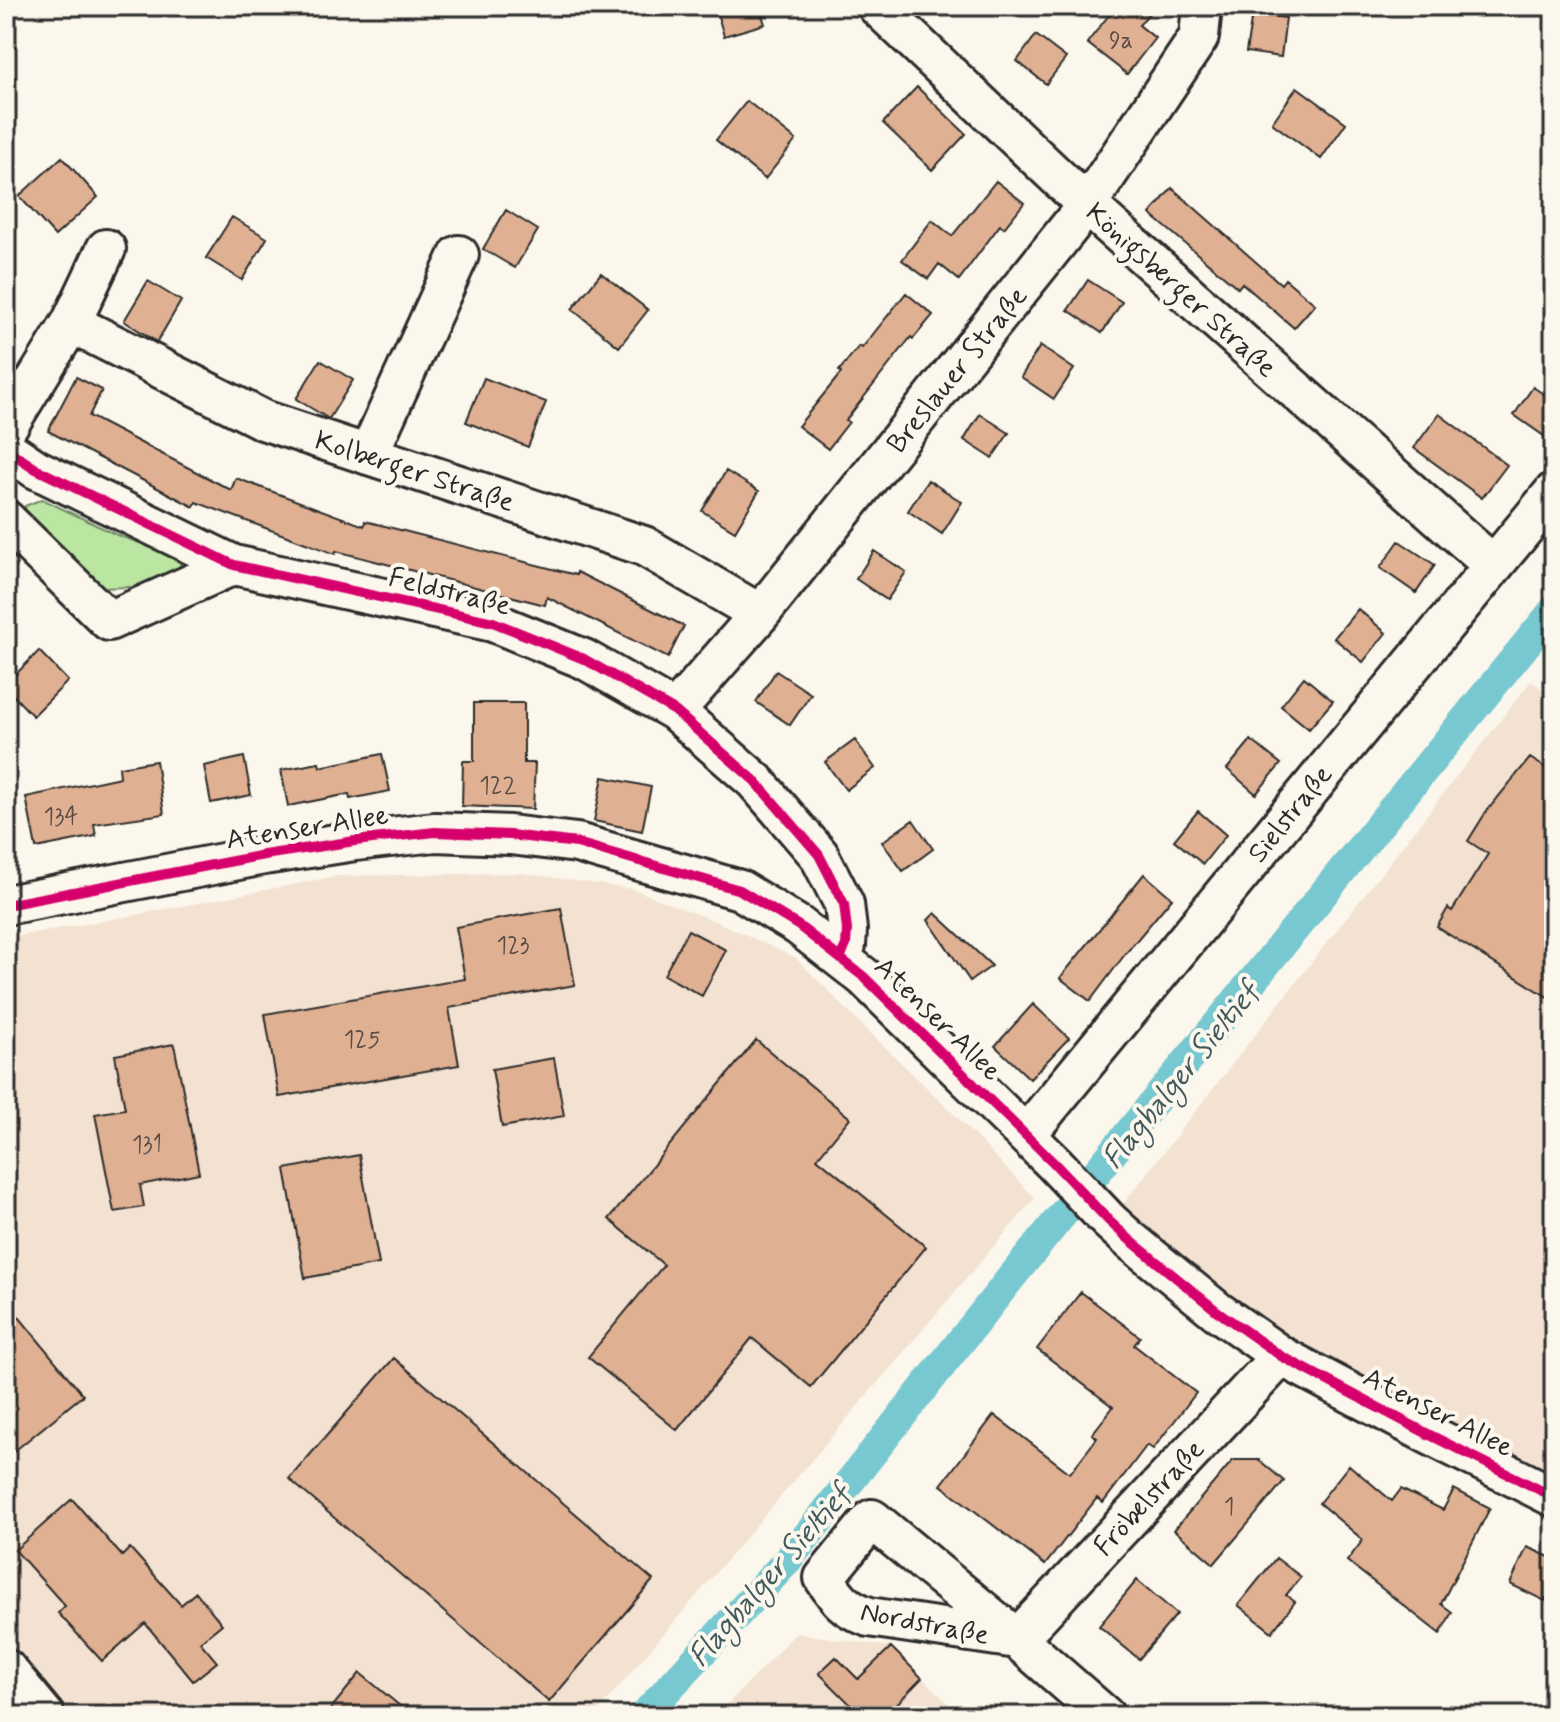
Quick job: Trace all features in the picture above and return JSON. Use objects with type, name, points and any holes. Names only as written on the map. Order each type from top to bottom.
[{"type":"street","name":"Königsberger Straße","points":[[877,6],[1087,205],[1493,565]]},
{"type":"street","name":"Breslauer Straße","points":[[675,711],[760,614],[1087,205],[1199,37],[1202,6]]},
{"type":"street","points":[[6,429],[71,323],[106,249]]},
{"type":"street","points":[[368,455],[459,255]]},
{"type":"street","name":"Kolberger Straße","points":[[71,323],[263,420],[644,546],[760,614]]},
{"type":"street","name":"Feldstraße","points":[[6,507],[21,459],[234,565],[493,622],[584,659],[675,711],[755,781],[819,855],[844,904],[846,945],[840,958]]},
{"type":"street","name":"Sielstraße","points":[[1026,1135],[1554,492]]},
{"type":"street","points":[[6,520],[109,621],[234,565]]},
{"type":"street","name":"Atenser Allee","points":[[6,905],[264,855],[435,832],[510,835],[577,843],[740,890],[799,926],[864,977],[1109,1221],[1217,1311],[1281,1356],[1554,1497]]},
{"type":"street","name":"Fröbelstraße","points":[[1017,1639],[1281,1356]]},
{"type":"street","name":"Nordstraße","points":[[1017,1639],[1105,1716]]},
{"type":"street","points":[[6,1669],[45,1716]]},
{"type":"shaded area","points":[[1531,681],[1554,697],[1554,1472],[1290,1343],[1120,1208]]},
{"type":"shaded area","points":[[520,873],[633,889],[727,926],[796,958],[1035,1198],[594,1716],[6,1716],[6,938],[337,876]]},
{"type":"shaded area","points":[[796,1633],[891,1647],[961,1716],[716,1716]]},
{"type":"green space","points":[[42,499],[117,535],[179,557],[181,571],[167,586],[96,588],[26,515],[25,506]]},
{"type":"building","points":[[715,6],[759,6],[765,24],[724,36]]},
{"type":"building","points":[[1116,6],[1155,6],[1139,25],[1155,38],[1127,74],[1087,43]]},
{"type":"building","points":[[1252,14],[1286,18],[1281,57],[1246,52]]},
{"type":"building","points":[[1036,35],[1066,58],[1046,84],[1017,61]]},
{"type":"building","points":[[917,87],[966,134],[932,170],[883,123]]},
{"type":"building","points":[[1297,87],[1346,123],[1321,159],[1272,123]]},
{"type":"building","points":[[747,101],[796,140],[765,179],[716,140]]},
{"type":"building","points":[[62,157],[98,197],[55,236],[19,196]]},
{"type":"building","points":[[996,181],[1024,203],[1004,228],[1000,225],[959,280],[939,264],[928,279],[902,260],[932,220],[952,236]]},
{"type":"building","points":[[1172,188],[1281,284],[1285,279],[1315,304],[1294,328],[1242,283],[1238,288],[1150,214]]},
{"type":"building","points":[[506,210],[538,230],[515,268],[483,249]]},
{"type":"building","points":[[232,217],[267,238],[242,280],[206,258]]},
{"type":"building","points":[[601,273],[648,310],[619,347],[572,309]]},
{"type":"building","points":[[1088,280],[1122,302],[1102,333],[1068,310]]},
{"type":"building","points":[[148,281],[181,301],[157,342],[124,321]]},
{"type":"building","points":[[906,293],[933,315],[913,339],[911,337],[846,420],[849,422],[828,449],[798,426],[859,346],[862,348]]},
{"type":"building","points":[[1040,346],[1074,369],[1054,399],[1021,377]]},
{"type":"building","points":[[320,360],[353,380],[329,419],[296,399]]},
{"type":"building","points":[[76,377],[102,390],[89,416],[231,490],[236,478],[364,526],[365,521],[576,575],[577,572],[684,626],[668,658],[547,597],[545,605],[336,551],[335,554],[196,502],[194,507],[48,431]]},
{"type":"building","points":[[484,378],[546,402],[528,447],[466,422]]},
{"type":"building","points":[[1533,387],[1554,401],[1554,443],[1514,415]]},
{"type":"building","points":[[980,414],[1009,433],[992,458],[964,440]]},
{"type":"building","points":[[1439,414],[1507,465],[1482,498],[1414,448]]},
{"type":"building","points":[[726,471],[759,491],[735,531],[702,511]]},
{"type":"building","points":[[928,480],[962,502],[942,534],[908,511]]},
{"type":"building","points":[[1399,541],[1435,565],[1416,593],[1380,568]]},
{"type":"building","points":[[874,551],[906,572],[887,600],[856,579]]},
{"type":"building","points":[[1358,609],[1386,633],[1363,662],[1334,638]]},
{"type":"building","points":[[39,651],[68,681],[33,716],[6,688],[6,684]]},
{"type":"building","points":[[776,671],[811,694],[790,725],[756,702]]},
{"type":"building","points":[[1304,677],[1333,701],[1309,729],[1281,706]]},
{"type":"building","points":[[474,703],[524,703],[524,763],[535,763],[533,809],[462,806],[463,761],[474,761]]},
{"type":"building","points":[[855,740],[875,768],[846,790],[825,762]]},
{"type":"building","points":[[1251,740],[1281,764],[1256,794],[1227,769]]},
{"type":"building","points":[[382,754],[390,791],[350,799],[349,794],[288,806],[281,770],[319,763],[320,767]]},
{"type":"building","points":[[244,757],[251,795],[211,803],[204,766]]},
{"type":"building","points":[[1530,758],[1554,773],[1554,1001],[1437,927],[1448,908],[1452,911],[1488,854],[1468,841],[1486,812]]},
{"type":"building","points":[[156,761],[164,814],[94,824],[96,836],[36,848],[26,797],[120,777],[119,767]]},
{"type":"building","points":[[603,777],[651,787],[642,831],[594,821]]},
{"type":"building","points":[[1198,811],[1226,835],[1203,864],[1174,840]]},
{"type":"building","points":[[913,820],[933,849],[903,871],[882,842]]},
{"type":"building","points":[[1144,874],[1172,898],[1090,1001],[1060,978]]},
{"type":"building","points":[[561,908],[575,985],[449,1008],[459,1065],[279,1097],[265,1014],[465,979],[456,927]]},
{"type":"building","points":[[935,913],[992,966],[970,981],[928,920]]},
{"type":"building","points":[[688,930],[726,950],[702,996],[664,975]]},
{"type":"building","points":[[1033,1004],[1069,1038],[1030,1079],[995,1046]]},
{"type":"building","points":[[756,1040],[850,1118],[817,1158],[926,1247],[811,1387],[752,1338],[677,1430],[588,1357],[664,1265],[609,1219]]},
{"type":"building","points":[[174,1044],[199,1173],[140,1185],[144,1207],[114,1212],[95,1114],[125,1109],[115,1055]]},
{"type":"building","points":[[554,1058],[564,1116],[502,1127],[492,1069]]},
{"type":"building","points":[[359,1155],[379,1264],[305,1278],[285,1169]]},
{"type":"building","points":[[1081,1292],[1140,1337],[1134,1345],[1196,1393],[1153,1449],[1147,1445],[1103,1503],[1097,1498],[1045,1565],[941,1485],[994,1415],[1070,1473],[1097,1438],[1092,1434],[1113,1407],[1037,1349]]},
{"type":"building","points":[[6,1301],[83,1395],[6,1458]]},
{"type":"building","points":[[394,1358],[653,1580],[549,1702],[289,1479]]},
{"type":"building","points":[[1233,1460],[1259,1460],[1284,1481],[1214,1564],[1174,1530]]},
{"type":"building","points":[[1349,1465],[1392,1501],[1401,1489],[1443,1510],[1454,1489],[1490,1508],[1441,1604],[1452,1612],[1440,1634],[1347,1561],[1363,1540],[1319,1503]]},
{"type":"building","points":[[72,1499],[122,1556],[130,1548],[181,1605],[196,1592],[222,1624],[200,1642],[217,1662],[193,1681],[145,1623],[102,1661],[58,1613],[65,1606],[15,1550]]},
{"type":"building","points":[[1527,1547],[1554,1559],[1554,1582],[1545,1601],[1510,1584]]},
{"type":"building","points":[[1276,1558],[1301,1577],[1286,1595],[1295,1602],[1272,1632],[1238,1605]]},
{"type":"building","points":[[1137,1580],[1177,1614],[1139,1659],[1099,1626]]},
{"type":"building","points":[[891,1647],[922,1678],[885,1716],[862,1716],[819,1673],[836,1657],[858,1679]]},
{"type":"building","points":[[360,1673],[412,1716],[325,1716]]},
{"type":"waterway","name":"Flagbalger Sieltief","points":[[643,1716],[787,1561],[1010,1279],[1554,610]]},
{"type":"cycle path","points":[[6,449],[36,469],[234,565],[493,622],[584,659],[675,711],[755,781],[819,855],[844,904],[846,945],[840,958]]},
{"type":"cycle path","points":[[6,905],[264,855],[435,832],[510,835],[577,843],[740,890],[799,926],[864,977],[1109,1221],[1217,1311],[1281,1356],[1554,1497]]}]
